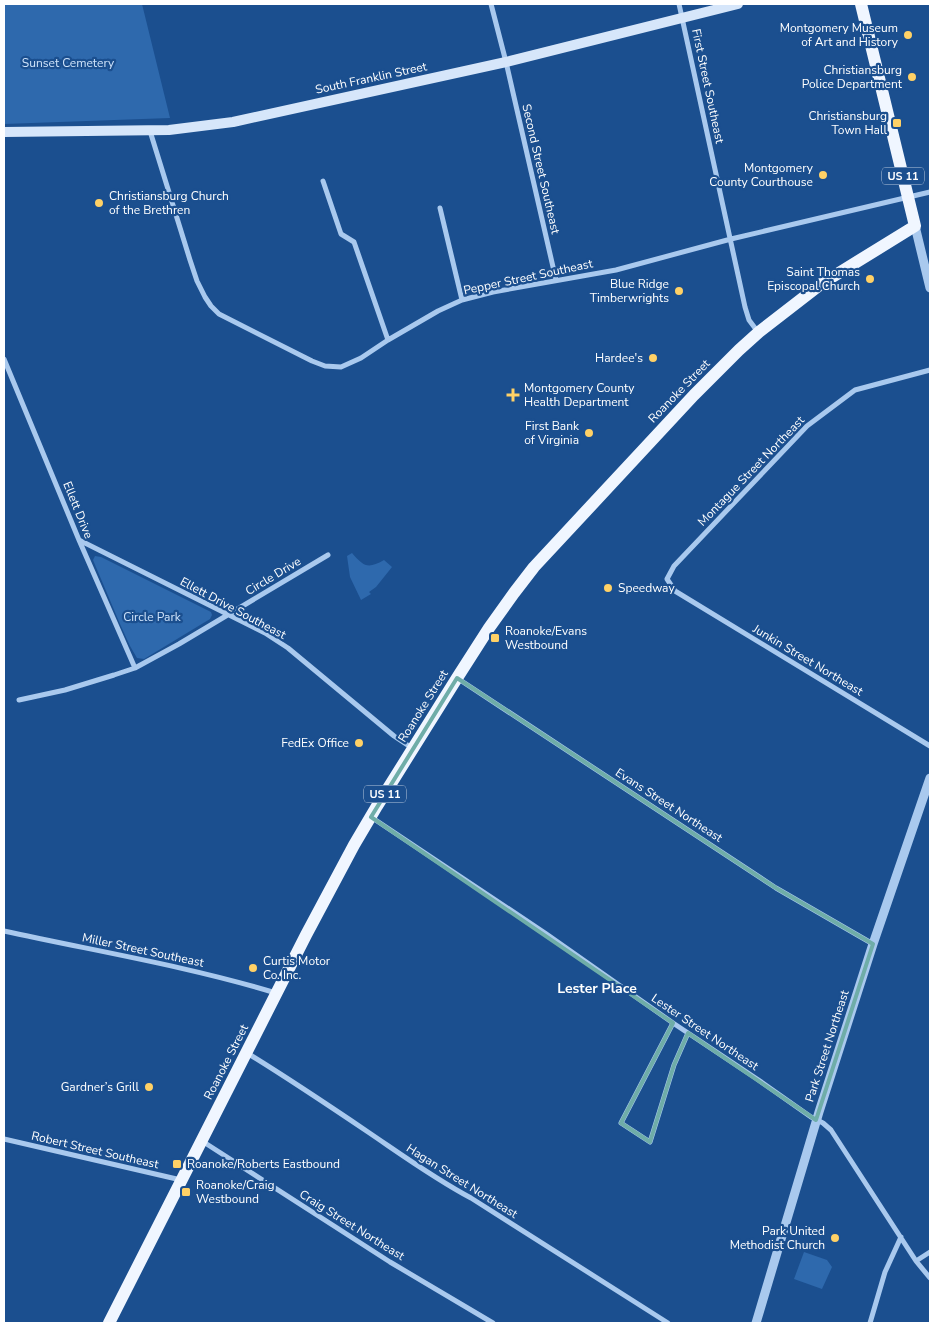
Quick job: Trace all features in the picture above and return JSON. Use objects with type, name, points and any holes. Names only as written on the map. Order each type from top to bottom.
[{"type":"main road","name":"South Franklin Street","points":[[4,132],[169,130],[233,122],[506,62],[738,4]]},
{"type":"main road","name":"US 11","points":[[861,4],[915,226]]},
{"type":"main road","name":"Roanoke Street","points":[[108,1323],[339,872],[413,748],[489,628],[514,593],[534,567],[706,382],[759,332],[821,284],[915,226]]},
{"type":"street","name":"Second Street Southeast","points":[[491,4],[556,280]]},
{"type":"street","name":"First Street Southeast","points":[[679,4],[745,307],[749,320],[759,332]]},
{"type":"street","name":"Pepper Street Southeast","points":[[150,130],[190,260],[211,306],[219,314],[325,366],[341,367],[361,358],[438,311],[462,300],[493,292],[616,270],[731,239],[930,192]]},
{"type":"street","points":[[323,181],[341,234],[354,242],[388,340]]},
{"type":"street","points":[[440,208],[462,300]]},
{"type":"street","points":[[915,226],[930,288]]},
{"type":"street","name":"Ellett Drive","points":[[4,359],[79,540],[135,668]]},
{"type":"street","name":"Montague Street Northeast","points":[[675,591],[668,579],[674,566],[806,426],[855,390],[930,370]]},
{"type":"street","name":"Ellett Drive Southeast","points":[[79,540],[265,633],[288,648],[394,736],[413,748]]},
{"type":"street","name":"Circle Drive","points":[[18,700],[66,690],[135,668],[328,555]]},
{"type":"street","name":"Junkin Street Northeast","points":[[675,591],[930,746]]},
{"type":"street","name":"Evans Street Northeast","points":[[457,678],[776,888],[873,944]]},
{"type":"street","name":"Park Street Northeast","points":[[756,1323],[816,1120],[873,944],[930,778]]},
{"type":"street","name":"Lester Street Northeast","points":[[371,817],[545,933],[673,1023],[831,1130],[916,1261],[930,1278]]},
{"type":"street","name":"Miller Street Southeast","points":[[4,932],[197,971],[277,993]]},
{"type":"street","points":[[673,1023],[621,1123],[650,1142],[674,1065],[688,1033]]},
{"type":"street","name":"Hagan Street Northeast","points":[[246,1053],[282,1074],[422,1169],[668,1323]]},
{"type":"street","name":"Robert Street Southeast","points":[[4,1139],[182,1180]]},
{"type":"street","name":"Craig Street Northeast","points":[[202,1141],[390,1262],[493,1323]]},
{"type":"street","points":[[870,1323],[885,1272],[901,1237]]},
{"type":"street","points":[[916,1261],[930,1252]]},
{"type":"highlighted area","points":[[457,678],[776,888],[873,944],[816,1120],[688,1033],[674,1065],[650,1142],[621,1123],[673,1023],[371,817]]},
{"type":"green space","name":"Sunset Cemetery","points":[[4,4],[142,4],[170,118],[4,124]]},
{"type":"green space","points":[[352,553],[363,564],[374,565],[384,560],[392,567],[376,587],[369,592],[371,594],[361,600],[350,577],[347,556]]},
{"type":"green space","name":"Circle Park","points":[[95,556],[101,557],[211,612],[210,619],[144,659],[137,658],[120,624],[93,560]]},
{"type":"green space","points":[[804,1252],[827,1260],[832,1267],[822,1289],[794,1279]]},
{"type":"place","name":"Montgomery Museum of Art and History","points":[[908,35]]},
{"type":"place","name":"Christiansburg Police Department","points":[[912,77]]},
{"type":"place","name":"Christiansburg Town Hall","points":[[897,123]]},
{"type":"place","name":"Montgomery County Courthouse","points":[[823,175]]},
{"type":"place","name":"Christiansburg Church of the Brethren","points":[[99,203]]},
{"type":"place","name":"Saint Thomas Episcopal Church","points":[[870,279]]},
{"type":"place","name":"Blue Ridge Timberwrights","points":[[679,291]]},
{"type":"place","name":"Hardee's","points":[[653,358]]},
{"type":"place","name":"Montgomery County Health Department","points":[[513,395]]},
{"type":"place","name":"First Bank of Virginia","points":[[589,433]]},
{"type":"place","name":"Speedway","points":[[608,588]]},
{"type":"place","name":"Roanoke/Evans Westbound","points":[[495,638]]},
{"type":"place","name":"FedEx Office","points":[[359,743]]},
{"type":"place","name":"Curtis Motor Co. Inc.","points":[[253,968]]},
{"type":"place","name":"Gardner’s Grill","points":[[149,1087]]},
{"type":"place","name":"Roanoke/Roberts Eastbound","points":[[177,1164]]},
{"type":"place","name":"Roanoke/Craig Westbound","points":[[186,1192]]},
{"type":"place","name":"Park United Methodist Church","points":[[835,1238]]},
{"type":"district","name":"Lester Place","points":[[597,988]]}]
